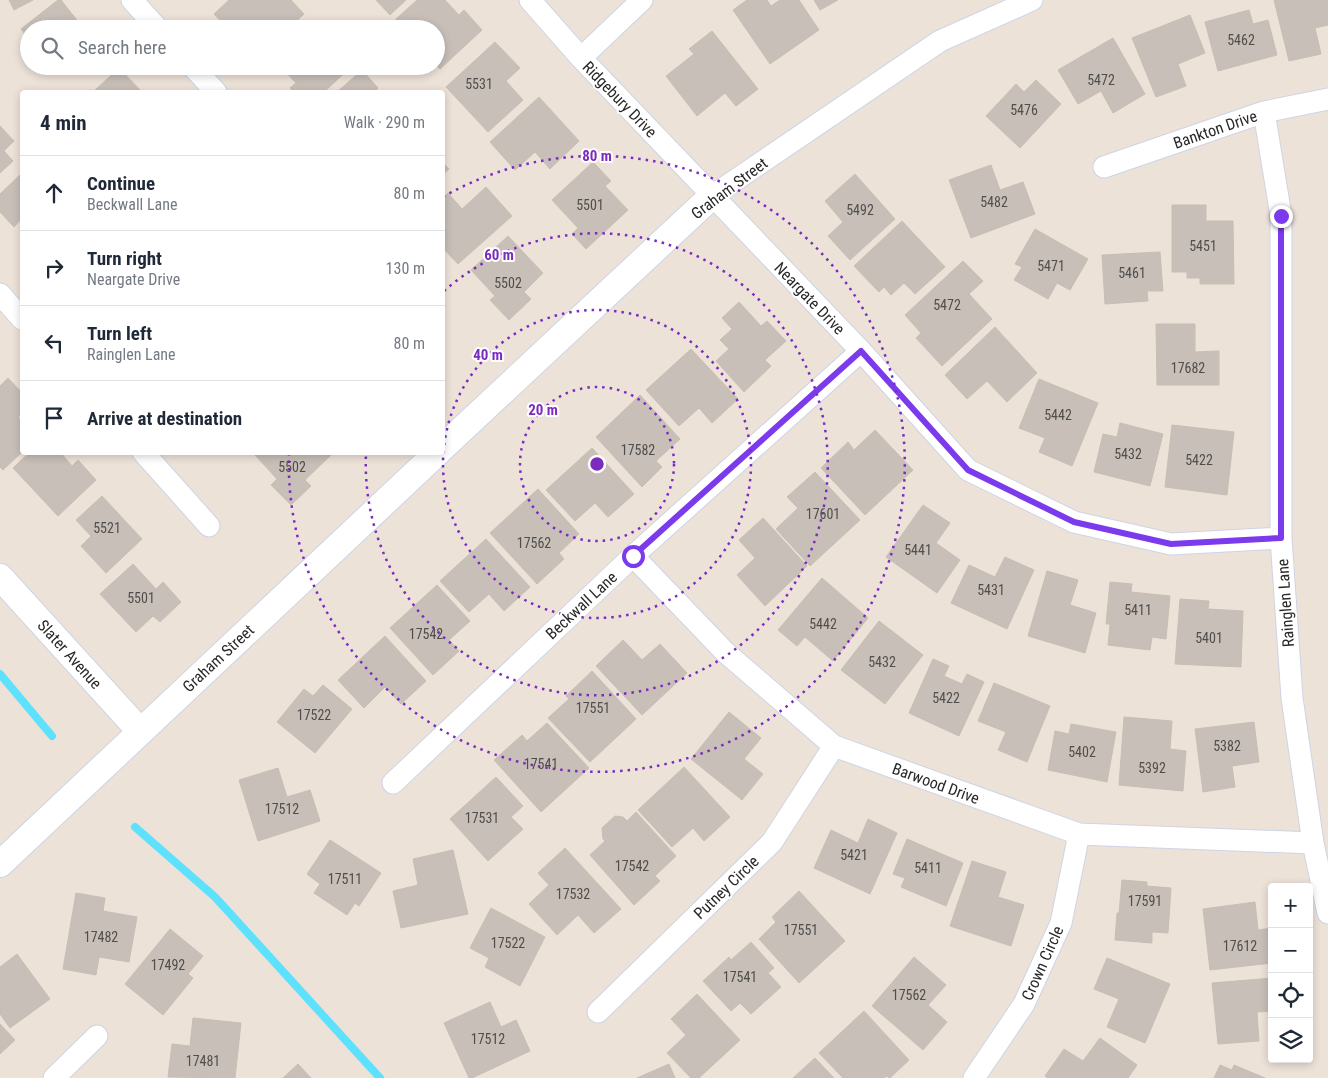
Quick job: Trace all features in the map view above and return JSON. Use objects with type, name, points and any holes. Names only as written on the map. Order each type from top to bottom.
[{"type":"street","points":[[132,0],[150,20]]},
{"type":"street","name":"Ridgebury Drive","points":[[530,0],[581,58],[712,196]]},
{"type":"street","points":[[581,58],[642,0]]},
{"type":"street","name":"Graham Street","points":[[445,445],[712,196],[940,41],[1032,0]]},
{"type":"street","points":[[200,75],[214,90]]},
{"type":"street","name":"Bankton Drive","points":[[1104,166],[1264,112],[1328,99]]},
{"type":"street","name":"Rainglen Lane","points":[[1264,112],[1281,216],[1281,538],[1292,698],[1313,843],[1328,913]]},
{"type":"street","name":"Neargate Drive","points":[[712,196],[861,351],[968,470],[1074,522],[1171,544],[1281,538]]},
{"type":"street","points":[[0,294],[20,317]]},
{"type":"street","name":"Beckwall Lane","points":[[393,783],[633,556],[861,351]]},
{"type":"street","points":[[146,455],[209,526]]},
{"type":"street","name":"Graham Street","points":[[0,864],[435,455]]},
{"type":"street","name":"Barwood Drive","points":[[633,556],[725,652],[834,746],[1079,834],[1313,843]]},
{"type":"street","name":"Slater Avenue","points":[[0,577],[140,731]]},
{"type":"street","name":"Putney Circle","points":[[598,1012],[772,842],[834,746]]},
{"type":"street","name":"Crown Circle","points":[[974,1078],[1024,1004],[1061,923],[1079,834]]},
{"type":"street","points":[[54,1078],[96,1036]]},
{"type":"building","points":[[9,0],[33,0],[14,10]]},
{"type":"building","points":[[58,0],[61,0],[77,20],[32,20]]},
{"type":"building","points":[[229,0],[291,0],[304,14],[298,20],[220,20],[214,14]]},
{"type":"building","points":[[376,0],[406,0],[390,15]]},
{"type":"building","points":[[417,0],[445,0],[459,15],[464,10],[482,30],[445,64],[445,20],[395,20]]},
{"type":"building","points":[[747,0],[767,0],[771,6],[780,0],[799,0],[819,30],[770,64],[733,10]]},
{"type":"building","points":[[814,0],[838,0],[820,10]]},
{"type":"building","points":[[1274,0],[1328,0],[1328,25],[1315,28],[1321,54],[1289,61]]},
{"type":"building","points":[[1249,10],[1253,24],[1268,20],[1277,55],[1218,71],[1205,22]]},
{"type":"building","points":[[1190,15],[1205,53],[1178,64],[1186,86],[1156,97],[1132,38]]},
{"type":"building","points":[[712,31],[758,89],[736,106],[725,93],[697,116],[666,76],[694,54],[689,49]]},
{"type":"building","points":[[1113,38],[1145,94],[1113,113],[1101,91],[1078,104],[1058,70]]},
{"type":"building","points":[[495,42],[520,68],[506,81],[523,100],[488,132],[446,87]]},
{"type":"building","points":[[111,75],[126,75],[140,90],[95,90]]},
{"type":"building","points":[[288,75],[342,75],[326,90],[292,90],[290,88],[296,83]]},
{"type":"building","points":[[356,75],[366,75],[378,88],[376,90],[339,90]]},
{"type":"building","points":[[1036,80],[1061,104],[1020,148],[986,116],[1016,84],[1024,92]]},
{"type":"building","points":[[539,97],[579,141],[550,169],[535,152],[515,170],[490,142]]},
{"type":"building","points":[[0,126],[14,141],[4,151],[13,161],[0,173]]},
{"type":"building","points":[[593,162],[611,181],[605,186],[628,210],[586,249],[572,234],[578,228],[552,200]]},
{"type":"building","points":[[991,165],[1000,190],[1023,182],[1035,214],[971,238],[949,180]]},
{"type":"building","points":[[855,174],[895,219],[850,260],[828,236],[843,222],[825,201]]},
{"type":"building","points":[[20,175],[20,220],[14,227],[0,212],[0,194]]},
{"type":"building","points":[[486,187],[512,216],[458,264],[445,250],[445,196],[448,193],[462,209]]},
{"type":"building","points":[[1172,205],[1206,205],[1206,221],[1233,221],[1234,284],[1200,284],[1200,278],[1187,278],[1187,272],[1172,272]]},
{"type":"building","points":[[902,221],[945,267],[915,294],[904,283],[891,295],[884,287],[879,292],[854,266]]},
{"type":"building","points":[[1035,229],[1088,259],[1070,290],[1057,283],[1048,299],[1014,280],[1022,267],[1015,264]]},
{"type":"building","points":[[508,236],[543,273],[524,292],[531,299],[509,320],[490,300],[495,296],[471,270]]},
{"type":"building","points":[[1160,252],[1163,291],[1147,291],[1148,301],[1105,304],[1102,255]]},
{"type":"building","points":[[963,261],[983,281],[969,294],[992,319],[942,366],[916,338],[921,333],[905,315]]},
{"type":"building","points":[[739,302],[761,326],[767,321],[786,341],[765,360],[771,366],[744,392],[716,361],[729,349],[720,340],[732,329],[722,318]]},
{"type":"building","points":[[1156,324],[1195,324],[1195,352],[1219,351],[1219,385],[1157,385]]},
{"type":"building","points":[[995,327],[1037,373],[1007,402],[987,381],[967,399],[945,375]]},
{"type":"building","points":[[691,349],[738,399],[712,423],[699,408],[679,426],[646,390]]},
{"type":"building","points":[[8,378],[20,391],[20,415],[18,417],[20,420],[20,454],[3,470],[0,467],[0,386]]},
{"type":"building","points":[[1039,379],[1098,403],[1072,466],[1039,452],[1045,438],[1019,428]]},
{"type":"building","points":[[640,395],[680,439],[656,461],[662,467],[642,487],[596,437]]},
{"type":"building","points":[[1120,423],[1163,434],[1150,486],[1094,472],[1103,434],[1117,437]]},
{"type":"building","points":[[1172,425],[1234,432],[1227,495],[1165,487]]},
{"type":"building","points":[[875,430],[913,470],[865,515],[821,468],[848,442],[854,450]]},
{"type":"building","points":[[592,448],[634,494],[608,517],[595,503],[575,521],[546,490]]},
{"type":"building","points":[[27,455],[63,455],[72,466],[78,460],[96,480],[58,516],[13,468]]},
{"type":"building","points":[[255,455],[331,455],[305,480],[311,486],[291,505],[271,485],[277,479]]},
{"type":"building","points":[[815,472],[860,520],[810,566],[776,529],[798,508],[787,497]]},
{"type":"building","points":[[538,489],[579,534],[559,553],[564,559],[537,584],[490,533]]},
{"type":"building","points":[[102,496],[142,539],[106,573],[81,546],[91,536],[76,520]]},
{"type":"building","points":[[923,505],[950,523],[936,543],[960,560],[937,593],[886,557]]},
{"type":"building","points":[[763,518],[807,566],[765,606],[737,575],[755,558],[739,540]]},
{"type":"building","points":[[486,539],[530,587],[504,611],[489,594],[469,612],[440,581]]},
{"type":"building","points":[[1005,557],[1034,570],[1007,629],[951,603],[969,565],[995,577]]},
{"type":"building","points":[[133,564],[156,589],[163,582],[181,602],[160,622],[153,616],[136,632],[100,594]]},
{"type":"building","points":[[1047,571],[1078,580],[1070,605],[1096,613],[1085,653],[1028,636]]},
{"type":"building","points":[[822,578],[868,618],[833,661],[805,637],[797,646],[778,630]]},
{"type":"building","points":[[1110,582],[1132,584],[1131,592],[1170,596],[1166,639],[1152,637],[1150,650],[1108,645],[1110,624],[1106,624]]},
{"type":"building","points":[[437,585],[470,621],[449,640],[459,651],[433,675],[390,628]]},
{"type":"building","points":[[1180,599],[1209,601],[1208,609],[1243,611],[1241,667],[1175,664]]},
{"type":"building","points":[[879,621],[923,655],[885,704],[841,670]]},
{"type":"building","points":[[385,636],[426,681],[401,704],[385,687],[364,708],[338,680]]},
{"type":"building","points":[[623,640],[642,660],[660,644],[687,673],[642,715],[596,666]]},
{"type":"building","points":[[933,659],[949,666],[944,676],[962,684],[967,674],[984,682],[959,736],[909,713]]},
{"type":"building","points":[[592,671],[636,719],[590,762],[548,718],[569,699],[566,696]]},
{"type":"building","points":[[994,683],[1050,706],[1027,762],[998,750],[1006,732],[978,721]]},
{"type":"building","points":[[323,685],[352,709],[315,753],[277,722],[304,689],[313,696]]},
{"type":"building","points":[[729,712],[761,738],[744,759],[763,774],[742,800],[691,759]]},
{"type":"building","points":[[1124,717],[1172,721],[1170,749],[1186,751],[1183,791],[1119,785]]},
{"type":"building","points":[[1254,722],[1259,762],[1232,766],[1235,787],[1203,792],[1195,729]]},
{"type":"building","points":[[547,723],[589,768],[541,812],[494,760],[522,735],[527,741]]},
{"type":"building","points":[[1071,724],[1116,732],[1107,782],[1048,770],[1055,731],[1069,734]]},
{"type":"building","points":[[684,767],[730,817],[704,841],[693,828],[672,847],[638,810]]},
{"type":"building","points":[[278,768],[287,797],[310,790],[320,821],[258,841],[239,780]]},
{"type":"building","points":[[496,777],[523,806],[511,817],[523,829],[488,861],[450,819]]},
{"type":"building","points":[[636,812],[676,856],[655,876],[660,881],[634,905],[590,855],[605,841],[602,828],[615,816],[623,817],[627,821]]},
{"type":"building","points":[[868,819],[897,833],[870,894],[814,868],[831,830],[858,843]]},
{"type":"building","points":[[907,839],[963,863],[946,906],[901,887],[905,878],[893,874]]},
{"type":"building","points":[[330,840],[381,873],[359,906],[355,903],[347,915],[314,893],[320,884],[307,874]]},
{"type":"building","points":[[565,848],[621,909],[594,933],[578,915],[557,935],[529,904],[549,885],[538,873]]},
{"type":"building","points":[[453,850],[468,914],[401,928],[393,891],[418,885],[413,859]]},
{"type":"building","points":[[972,861],[1006,872],[998,897],[1024,905],[1011,946],[950,926]]},
{"type":"building","points":[[1122,880],[1147,882],[1147,886],[1171,888],[1168,933],[1152,932],[1152,943],[1115,940]]},
{"type":"building","points":[[799,891],[845,941],[799,983],[759,939],[776,922],[772,917]]},
{"type":"building","points":[[76,893],[105,898],[103,911],[137,917],[129,962],[99,957],[96,975],[63,969]]},
{"type":"building","points":[[1255,902],[1258,930],[1268,929],[1268,963],[1210,970],[1203,909]]},
{"type":"building","points":[[491,908],[545,937],[520,986],[485,967],[489,958],[470,948]]},
{"type":"building","points":[[170,929],[203,956],[188,974],[193,978],[163,1015],[125,984]]},
{"type":"building","points":[[751,942],[774,968],[768,973],[781,987],[751,1014],[740,1003],[731,1011],[703,981],[729,957],[731,960]]},
{"type":"building","points":[[17,954],[50,999],[10,1028],[0,1014],[0,967]]},
{"type":"building","points":[[914,957],[946,985],[928,1005],[947,1022],[923,1050],[872,1006]]},
{"type":"building","points":[[1107,958],[1170,984],[1145,1043],[1107,1027],[1119,999],[1094,989]]},
{"type":"building","points":[[1268,978],[1268,1011],[1257,1012],[1259,1041],[1218,1044],[1212,983]]},
{"type":"building","points":[[697,994],[740,1040],[699,1078],[691,1078],[667,1053],[686,1035],[671,1019]]},
{"type":"building","points":[[490,1002],[501,1027],[516,1020],[530,1051],[469,1078],[444,1023]]},
{"type":"building","points":[[864,1011],[909,1060],[890,1078],[886,1076],[884,1078],[843,1078],[819,1053]]},
{"type":"building","points":[[193,1018],[241,1023],[235,1078],[168,1077],[172,1044],[190,1046]]},
{"type":"building","points":[[0,1024],[15,1040],[0,1054]]},
{"type":"building","points":[[1100,1038],[1137,1065],[1128,1078],[1048,1078],[1045,1076],[1064,1049],[1083,1061]]},
{"type":"building","points":[[815,1058],[834,1078],[793,1078]]},
{"type":"building","points":[[298,1064],[311,1078],[283,1078]]},
{"type":"building","points":[[669,1064],[675,1078],[637,1078]]},
{"type":"building","points":[[1220,1065],[1232,1070],[1234,1065],[1265,1078],[1214,1078]]},
{"type":"waterway","points":[[0,674],[52,736]]},
{"type":"waterway","points":[[135,827],[215,897],[380,1078]]},
{"type":"route","points":[[633,556],[861,351],[968,470],[1074,522],[1171,544],[1281,538],[1281,216]]}]
